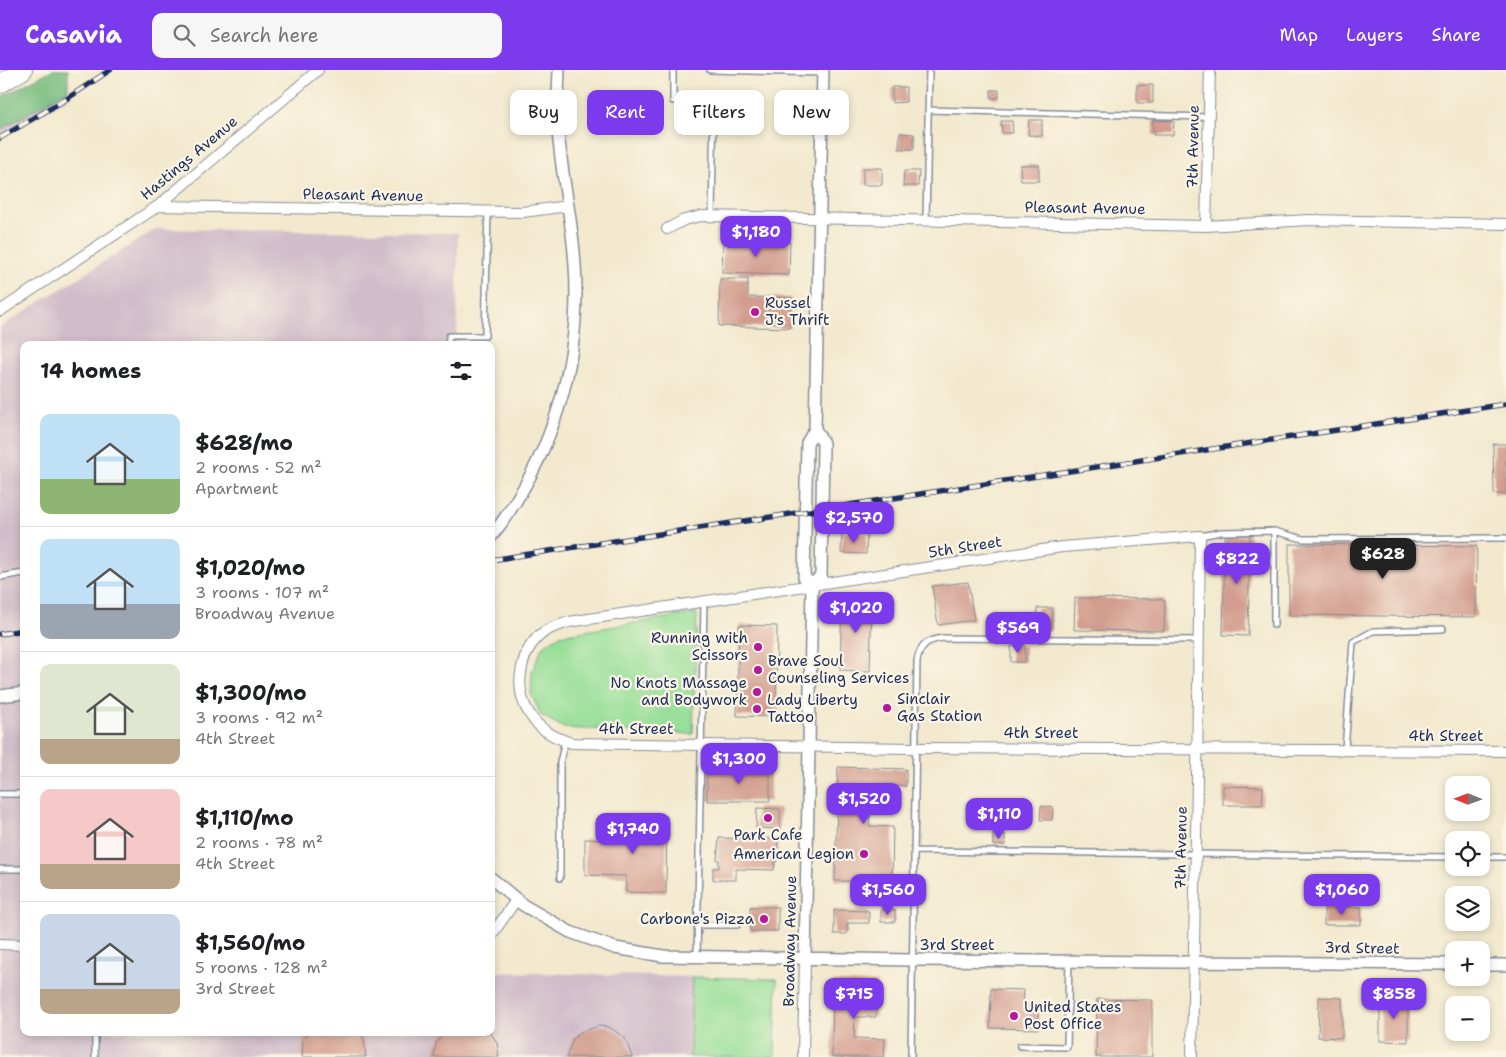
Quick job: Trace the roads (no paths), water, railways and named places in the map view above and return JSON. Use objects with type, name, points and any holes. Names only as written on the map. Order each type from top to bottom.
[{"type":"highway","points":[[0,84],[22,70]]},
{"type":"street","name":"Hastings Avenue","points":[[0,311],[158,206],[318,70]]},
{"type":"street","points":[[495,531],[527,484],[548,440],[563,394],[576,320],[575,263],[558,136],[559,70]]},
{"type":"street","name":"7th Avenue","points":[[1206,226],[1210,70]]},
{"type":"street","name":"Broadway Avenue","points":[[812,585],[804,577],[807,444],[815,429],[823,72]]},
{"type":"street","name":"Pleasant Avenue","points":[[158,206],[488,212],[532,212],[568,206]]},
{"type":"street","name":"Pleasant Avenue","points":[[667,228],[690,217],[712,216],[1206,226],[1309,220],[1506,224]]},
{"type":"street","name":"Broadway Avenue","points":[[803,1057],[812,585],[821,576],[823,443],[815,429]]},
{"type":"street","points":[[1199,640],[1200,536]]},
{"type":"street","name":"5th Street","points":[[520,683],[522,666],[536,640],[556,626],[569,622],[1062,547],[1200,536]]},
{"type":"street","name":"7th Avenue","points":[[1192,1057],[1197,855],[1199,640]]},
{"type":"street","name":"4th Street","points":[[520,683],[522,698],[528,713],[549,734],[572,743],[915,748],[1506,752]]},
{"type":"street","points":[[0,696],[20,694]]},
{"type":"street","name":"3rd Street","points":[[495,882],[516,900],[550,922],[598,943],[647,954],[805,959],[1445,964]]},
{"type":"street","points":[[495,930],[516,900]]},
{"type":"street","points":[[0,944],[20,945]]},
{"type":"street","points":[[1490,964],[1506,965]]},
{"type":"lane","points":[[673,70],[673,101],[714,101],[712,216]]},
{"type":"lane","points":[[710,70],[823,72]]},
{"type":"lane","points":[[926,221],[929,70]]},
{"type":"lane","points":[[928,110],[1209,117]]},
{"type":"lane","points":[[448,341],[449,336],[485,336],[488,212]]},
{"type":"lane","points":[[1200,536],[1222,532],[1274,532],[1303,538],[1506,538]]},
{"type":"lane","points":[[1274,532],[1274,625]]},
{"type":"lane","points":[[0,577],[20,574]]},
{"type":"lane","points":[[697,957],[704,601]]},
{"type":"lane","points":[[1345,750],[1352,642],[1373,631],[1444,629]]},
{"type":"lane","points":[[911,1057],[917,661],[922,645],[930,640],[952,638],[1199,640]]},
{"type":"lane","points":[[560,878],[560,762],[564,741]]},
{"type":"lane","points":[[0,794],[20,794]]},
{"type":"lane","points":[[914,850],[1445,857]]},
{"type":"lane","points":[[1490,857],[1506,857]]},
{"type":"lane","points":[[0,869],[20,869]]},
{"type":"lane","points":[[698,925],[737,925]]},
{"type":"lane","points":[[1020,1046],[1067,1047],[1069,961]]},
{"type":"lane","points":[[95,1036],[95,1057]]},
{"type":"railway","points":[[0,138],[68,98],[110,70]]},
{"type":"railway","points":[[495,559],[1506,404]]},
{"type":"railway","points":[[0,634],[20,631]]},
{"type":"place","name":"Russel J's Thrift","points":[[755,312]]},
{"type":"place","name":"Running with Scissors","points":[[758,647]]},
{"type":"place","name":"Brave Soul Counseling Services","points":[[758,670]]},
{"type":"place","name":"No Knots Massage and Bodywork","points":[[757,692]]},
{"type":"place","name":"Sinclair Gas Station","points":[[887,708]]},
{"type":"place","name":"Lady Liberty Tattoo","points":[[757,709]]},
{"type":"place","name":"Park Cafe","points":[[768,818]]},
{"type":"place","name":"American Legion","points":[[864,854]]},
{"type":"place","name":"Carbone's Pizza","points":[[764,919]]},
{"type":"place","name":"United States Post Office","points":[[1014,1016]]}]
